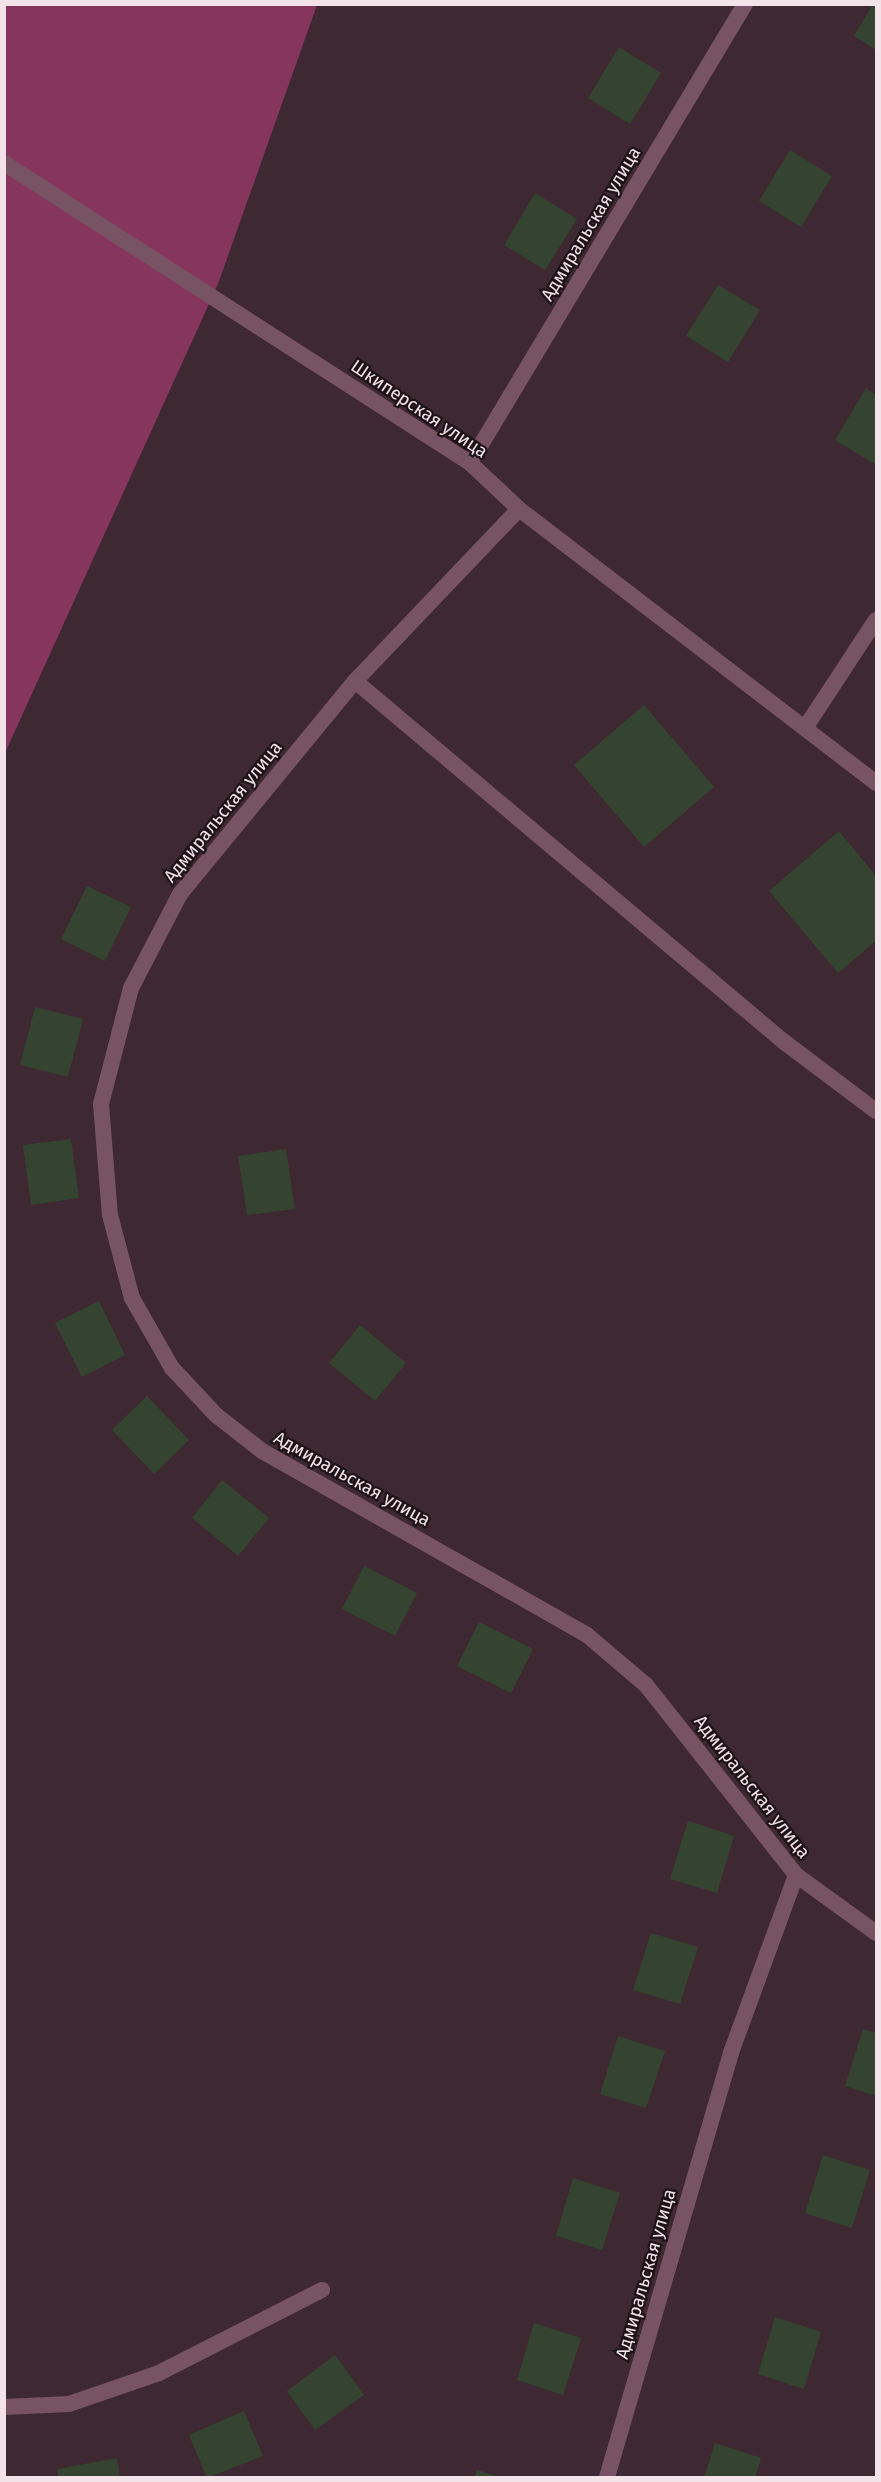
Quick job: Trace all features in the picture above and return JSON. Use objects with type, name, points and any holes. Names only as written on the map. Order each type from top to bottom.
[{"type":"street","name":"Адмиральская улица","points":[[470,463],[745,4]]},
{"type":"street","name":"Шкиперская улица","points":[[4,162],[470,463],[519,509],[876,783]]},
{"type":"street","name":"Адмиральская улица","points":[[519,509],[355,681],[180,894],[131,988],[101,1104],[110,1215],[132,1298],[172,1368],[216,1415],[262,1451],[512,1588],[587,1635],[646,1685],[796,1875],[732,2054],[607,2478]]},
{"type":"street","points":[[805,728],[876,620]]},
{"type":"street","points":[[355,681],[783,1041],[876,1111]]},
{"type":"street","points":[[796,1875],[876,1933]]},
{"type":"street","points":[[4,2407],[69,2404],[159,2373],[322,2290]]},
{"type":"shaded area","points":[[5,5],[317,5],[218,284],[5,753]]},
{"type":"building","points":[[873,4],[876,4],[876,50],[854,36]]},
{"type":"building","points":[[619,47],[661,73],[630,124],[588,98]]},
{"type":"building","points":[[790,150],[832,176],[801,227],[759,201]]},
{"type":"building","points":[[535,193],[577,219],[545,270],[504,245]]},
{"type":"building","points":[[718,285],[760,310],[728,362],[686,336]]},
{"type":"building","points":[[866,388],[876,395],[876,465],[835,440]]},
{"type":"building","points":[[644,705],[714,787],[644,847],[574,765]]},
{"type":"building","points":[[839,831],[876,876],[876,941],[838,973],[769,891]]},
{"type":"building","points":[[87,886],[131,907],[105,961],[61,939]]},
{"type":"building","points":[[35,1007],[83,1019],[68,1077],[20,1065]]},
{"type":"building","points":[[71,1139],[79,1198],[31,1205],[23,1145]]},
{"type":"building","points":[[286,1149],[295,1209],[247,1215],[238,1156]]},
{"type":"building","points":[[99,1301],[125,1355],[82,1377],[55,1323]]},
{"type":"building","points":[[360,1325],[406,1363],[375,1401],[329,1363]]},
{"type":"building","points":[[147,1396],[189,1440],[154,1474],[112,1430]]},
{"type":"building","points":[[222,1480],[269,1518],[238,1556],[192,1518]]},
{"type":"building","points":[[364,1566],[417,1593],[395,1636],[342,1609]]},
{"type":"building","points":[[479,1622],[533,1649],[511,1693],[457,1666]]},
{"type":"building","points":[[688,1821],[734,1836],[717,1893],[670,1879]]},
{"type":"building","points":[[651,1933],[698,1947],[680,2004],[633,1990]]},
{"type":"building","points":[[863,2029],[876,2033],[876,2096],[845,2086]]},
{"type":"building","points":[[618,2036],[665,2051],[646,2108],[600,2094]]},
{"type":"building","points":[[823,2155],[870,2170],[852,2228],[805,2213]]},
{"type":"building","points":[[573,2178],[620,2193],[602,2250],[556,2236]]},
{"type":"building","points":[[775,2317],[821,2332],[804,2389],[758,2374]]},
{"type":"building","points":[[534,2323],[581,2338],[563,2395],[517,2380]]},
{"type":"building","points":[[335,2355],[364,2395],[315,2430],[287,2391]]},
{"type":"building","points":[[244,2411],[263,2456],[207,2478],[189,2435]]},
{"type":"building","points":[[715,2443],[761,2458],[755,2478],[704,2478]]},
{"type":"building","points":[[117,2458],[120,2478],[59,2478],[57,2469]]},
{"type":"building","points":[[477,2470],[500,2477],[500,2478],[474,2478]]}]
